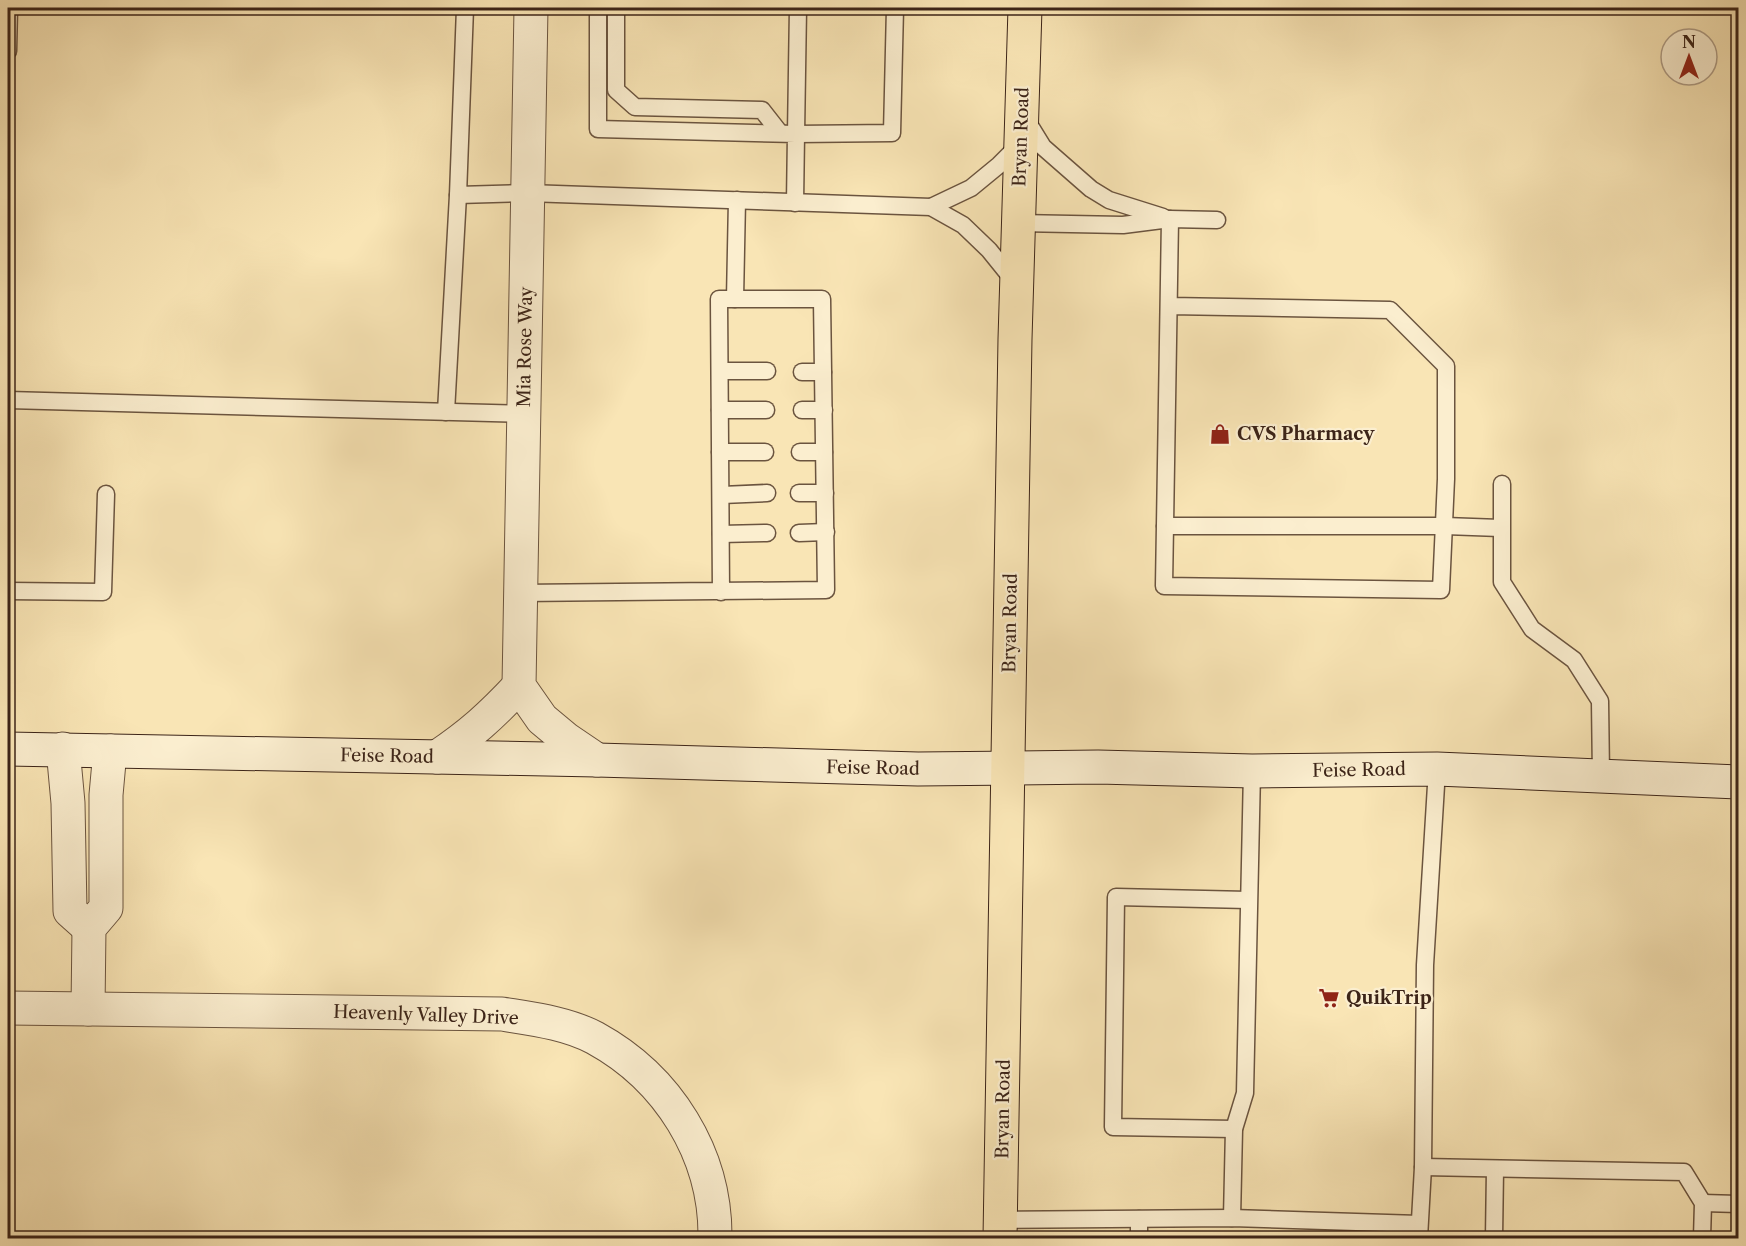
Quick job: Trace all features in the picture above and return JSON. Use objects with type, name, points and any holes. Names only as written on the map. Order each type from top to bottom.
[{"type":"main road","name":"Bryan Road","points":[[1001,1229],[1007,768],[1018,223],[1025,8]]},
{"type":"street","name":"Mia Rose Way","points":[[519,686],[531,8]]},
{"type":"street","points":[[437,757],[468,736],[489,718],[519,686],[542,719],[597,760]]},
{"type":"street","name":"Feise Road","points":[[8,749],[597,760],[918,769],[1098,767],[1252,771],[1437,769],[1738,782]]},
{"type":"street","points":[[63,749],[68,803],[70,911],[89,928]]},
{"type":"street","points":[[88,1009],[89,928],[106,908],[106,795],[110,751]]},
{"type":"street","name":"Heavenly Valley Drive","points":[[8,1008],[502,1014],[549,1022],[594,1037],[630,1061],[664,1093],[691,1135],[710,1184],[715,1239]]},
{"type":"lane","points":[[8,51],[9,8]]},
{"type":"lane","points":[[446,412],[465,8]]},
{"type":"lane","points":[[597,8],[598,129],[788,134],[892,134],[896,8]]},
{"type":"lane","points":[[616,8],[616,90],[635,107],[762,110],[788,134]]},
{"type":"lane","points":[[795,202],[788,134],[798,8]]},
{"type":"lane","points":[[931,207],[971,188],[999,165],[1022,128],[1091,189],[1108,200],[1170,219]]},
{"type":"lane","points":[[458,195],[528,193],[931,207],[963,225],[989,250],[1017,284]]},
{"type":"lane","points":[[735,299],[737,200]]},
{"type":"lane","points":[[1170,219],[1164,586],[1441,591],[1445,526],[1446,366],[1390,310],[1170,306]]},
{"type":"lane","points":[[1018,223],[1123,225],[1170,219],[1217,220]]},
{"type":"lane","points":[[520,593],[721,592],[826,591],[822,299],[719,299],[721,592]]},
{"type":"lane","points":[[720,371],[767,371]]},
{"type":"lane","points":[[802,372],[823,372]]},
{"type":"lane","points":[[8,400],[524,414]]},
{"type":"lane","points":[[720,410],[766,410]]},
{"type":"lane","points":[[802,410],[824,410]]},
{"type":"lane","points":[[720,452],[765,452]]},
{"type":"lane","points":[[800,452],[824,452]]},
{"type":"lane","points":[[1502,484],[1500,528],[1502,582],[1532,629],[1574,660],[1600,701],[1601,776]]},
{"type":"lane","points":[[722,495],[767,493]]},
{"type":"lane","points":[[799,493],[825,493]]},
{"type":"lane","points":[[8,591],[103,592],[105,494]]},
{"type":"lane","points":[[1165,526],[1500,528]]},
{"type":"lane","points":[[799,532],[826,532]]},
{"type":"lane","points":[[721,534],[766,533]]},
{"type":"lane","points":[[1001,1229],[1139,1219],[1233,1218],[1334,1221],[1419,1231],[1424,1167],[1425,965],[1437,769]]},
{"type":"lane","points":[[1233,1218],[1234,1129],[1245,1093],[1252,771]]},
{"type":"lane","points":[[1234,1129],[1113,1127],[1116,897],[1248,900]]},
{"type":"lane","points":[[1424,1167],[1684,1172],[1702,1203],[1702,1239]]},
{"type":"lane","points":[[1494,1239],[1495,1169]]},
{"type":"lane","points":[[1702,1203],[1738,1204]]},
{"type":"lane","points":[[1139,1219],[1139,1239]]},
{"type":"lane","points":[[1333,1239],[1334,1221]]},
{"type":"place","name":"CVS Pharmacy","points":[[1220,434]]},
{"type":"place","name":"QuikTrip","points":[[1329,998]]}]
